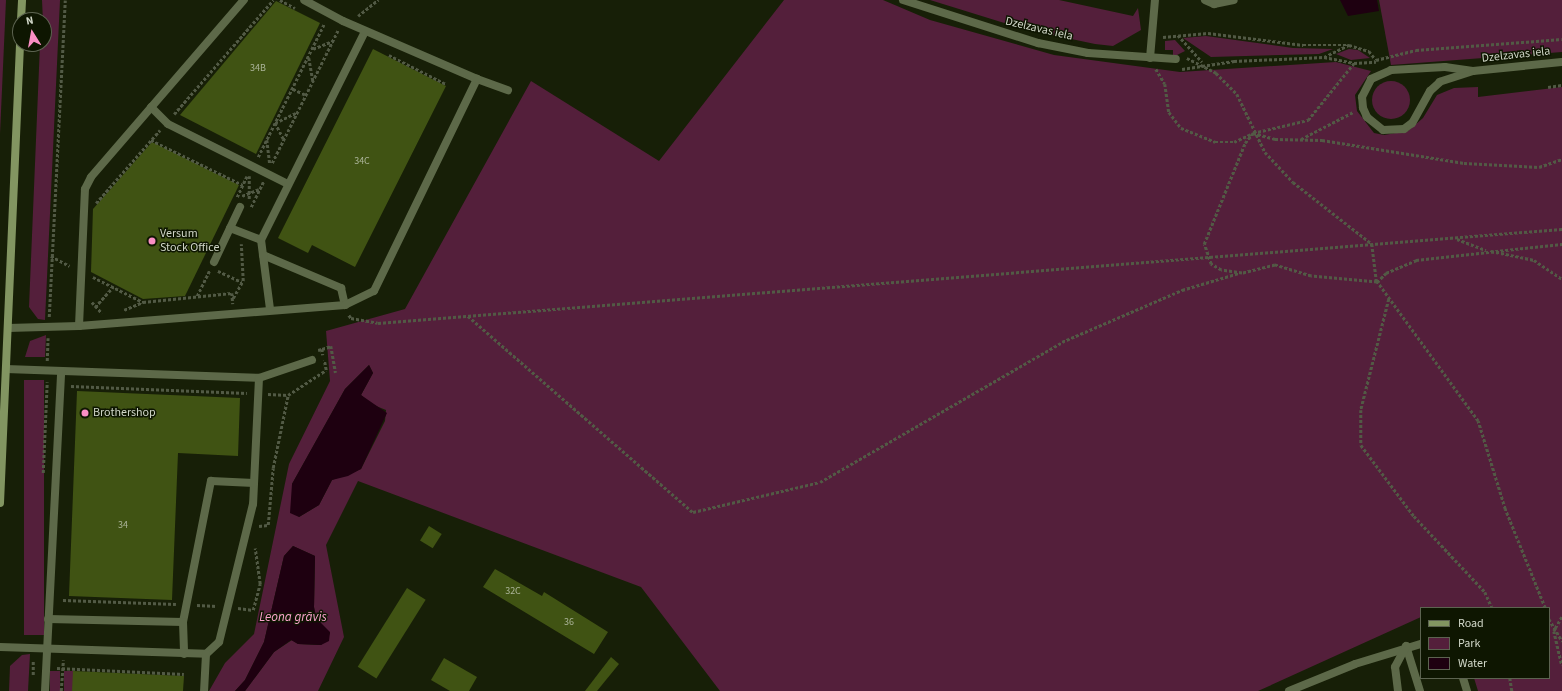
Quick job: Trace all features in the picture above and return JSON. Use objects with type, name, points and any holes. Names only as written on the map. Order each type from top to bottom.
[{"type":"main road","points":[[21,12],[22,0]]},
{"type":"main road","points":[[0,503],[20,52]]},
{"type":"street","points":[[79,326],[85,189],[91,177],[244,0]]},
{"type":"street","points":[[304,0],[365,31],[477,79],[508,90]]},
{"type":"street","name":"Dzelzavas iela","points":[[903,0],[1038,43],[1088,53],[1150,58],[1176,58]]},
{"type":"street","points":[[1150,58],[1155,0]]},
{"type":"street","points":[[1205,0],[1214,4],[1234,0]]},
{"type":"street","points":[[270,309],[261,240],[365,31]]},
{"type":"street","name":"Dzelzavas iela","points":[[1380,74],[1445,68],[1472,71],[1562,62]]},
{"type":"street","name":"Dzelzavas iela","points":[[1363,108],[1374,125],[1383,130],[1404,129],[1412,123],[1430,91],[1440,82],[1472,71]]},
{"type":"street","points":[[1363,108],[1365,88],[1380,74]]},
{"type":"street","points":[[8,328],[79,326],[270,309],[345,305],[374,291],[477,79]]},
{"type":"street","points":[[151,107],[166,122],[288,184]]},
{"type":"street","points":[[214,262],[230,228],[238,203]]},
{"type":"street","points":[[230,228],[261,240]]},
{"type":"street","points":[[264,255],[341,288],[345,305]]},
{"type":"street","points":[[6,369],[259,378],[312,360]]},
{"type":"street","points":[[45,691],[61,371]]},
{"type":"street","points":[[0,646],[206,654],[219,642],[253,504],[259,378]]},
{"type":"street","points":[[184,654],[184,622],[211,481],[254,483]]},
{"type":"street","points":[[48,619],[184,622]]},
{"type":"street","points":[[1289,691],[1406,646],[1420,644]]},
{"type":"street","points":[[1398,691],[1395,667],[1406,646]]},
{"type":"street","points":[[1406,646],[1420,691]]},
{"type":"street","points":[[204,691],[206,654]]},
{"type":"street","points":[[1463,679],[1467,691]]},
{"type":"path","points":[[43,480],[51,256],[57,197],[65,0]]},
{"type":"path","points":[[91,210],[273,0]]},
{"type":"path","points":[[249,213],[333,40],[346,22],[378,0]]},
{"type":"path","points":[[238,203],[243,185],[254,167],[325,23]]},
{"type":"path","points":[[1151,40],[1178,35],[1208,33],[1303,46],[1349,45],[1369,51],[1376,60],[1380,74]]},
{"type":"path","points":[[1178,35],[1204,64],[1237,94],[1253,133],[1265,152],[1293,182],[1372,244],[1377,282],[1478,421],[1505,509],[1545,607]]},
{"type":"path","points":[[1176,58],[1190,58],[1204,64],[1324,57],[1354,63],[1376,60],[1416,50],[1562,39]]},
{"type":"path","points":[[313,49],[333,40]]},
{"type":"path","points":[[1324,57],[1349,45]]},
{"type":"path","points":[[309,57],[313,81]]},
{"type":"path","points":[[1150,58],[1165,84],[1168,112],[1181,128],[1215,142],[1234,142],[1253,133],[1308,120],[1354,63]]},
{"type":"path","points":[[1548,86],[1562,85]]},
{"type":"path","points":[[293,89],[306,94]]},
{"type":"path","points":[[1300,139],[1363,108]]},
{"type":"path","points":[[275,123],[298,112]]},
{"type":"path","points":[[275,123],[284,140]]},
{"type":"path","points":[[1253,133],[1275,139],[1300,139],[1464,163],[1539,167],[1562,159]]},
{"type":"path","points":[[1242,273],[1221,270],[1207,258],[1204,244],[1216,209],[1253,133]]},
{"type":"path","points":[[151,140],[243,185]]},
{"type":"path","points":[[267,140],[271,165]]},
{"type":"path","points":[[249,175],[251,207]]},
{"type":"path","points":[[345,305],[351,318],[378,323],[1562,229]]},
{"type":"path","points":[[233,298],[242,282],[240,243],[245,234]]},
{"type":"path","points":[[1455,238],[1488,250],[1534,260],[1562,279]]},
{"type":"path","points":[[1377,282],[1386,273],[1416,260],[1488,250],[1562,244]]},
{"type":"path","points":[[51,256],[81,271]]},
{"type":"path","points":[[468,316],[693,512],[820,482],[1062,342],[1182,290],[1275,265],[1311,276],[1377,282]]},
{"type":"path","points":[[197,296],[211,268],[242,282]]},
{"type":"path","points":[[88,280],[89,275],[143,302]]},
{"type":"path","points":[[95,307],[113,287]]},
{"type":"path","points":[[116,314],[143,302],[232,293],[234,313]]},
{"type":"path","points":[[90,296],[95,307],[106,314]]},
{"type":"path","points":[[1389,299],[1361,410],[1361,445],[1414,516],[1485,592],[1492,607]]},
{"type":"path","points":[[312,360],[315,350],[331,346],[336,374]]},
{"type":"path","points":[[60,386],[288,395],[326,370],[322,349]]},
{"type":"path","points":[[254,532],[255,527],[268,525],[273,468],[288,395]]},
{"type":"path","points":[[63,600],[188,604],[253,610],[260,584],[254,544]]},
{"type":"path","points":[[1554,631],[1562,616]]},
{"type":"path","points":[[1550,621],[1554,631],[1562,665]]},
{"type":"path","points":[[1554,631],[1562,640]]},
{"type":"path","points":[[33,679],[34,648]]},
{"type":"path","points":[[46,667],[184,674]]},
{"type":"path","points":[[1510,679],[1512,691]]},
{"type":"green space","points":[[0,0],[6,0],[0,134]]},
{"type":"green space","points":[[42,0],[60,0],[45,320],[38,319],[29,307],[40,52],[52,52],[52,12],[43,12]]},
{"type":"green space","points":[[784,0],[883,0],[930,20],[1054,55],[1180,72],[1336,62],[1371,71],[1355,95],[1357,111],[1374,133],[1384,135],[1408,131],[1423,118],[1437,95],[1454,88],[1478,87],[1478,97],[1562,87],[1562,691],[1478,691],[1474,679],[1550,679],[1550,607],[1420,607],[1420,617],[1258,691],[720,691],[641,587],[358,481],[326,545],[344,637],[318,691],[245,691],[274,652],[292,640],[298,644],[321,645],[328,638],[330,633],[316,618],[314,607],[315,556],[293,546],[284,556],[264,642],[245,680],[235,691],[209,691],[225,663],[254,634],[289,464],[330,381],[326,331],[405,309],[531,81],[659,161]],"holes":[[[369,365],[373,373],[361,395],[371,404],[386,410],[385,421],[361,469],[332,480],[319,505],[299,517],[292,484],[345,389]]]},
{"type":"green space","points":[[930,0],[1059,0],[1133,16],[1138,8],[1141,30],[1113,46],[1095,44],[1024,29]]},
{"type":"green space","points":[[1379,0],[1562,0],[1562,52],[1391,65]]},
{"type":"green space","points":[[1206,36],[1293,48],[1333,49],[1319,54],[1211,57],[1183,38]]},
{"type":"green space","points":[[1175,40],[1185,51],[1173,57],[1173,50],[1165,50],[1165,41]]},
{"type":"green space","points":[[1349,49],[1358,50],[1370,58],[1351,60],[1336,54]]},
{"type":"green space","points":[[1391,81],[1401,84],[1407,90],[1410,100],[1407,110],[1401,116],[1391,119],[1381,116],[1375,110],[1372,100],[1375,90],[1381,84]]},
{"type":"green space","points":[[46,335],[45,357],[25,357],[30,341]]},
{"type":"green space","points":[[24,380],[44,380],[44,635],[24,635]]},
{"type":"green space","points":[[30,654],[28,691],[9,691],[10,666],[22,655]]},
{"type":"green space","points":[[50,671],[60,671],[60,691],[50,691]]},
{"type":"green space","points":[[64,671],[73,671],[73,691],[64,691]]},
{"type":"water","points":[[1340,0],[1377,0],[1379,11],[1348,16]]},
{"type":"water","points":[[369,365],[373,373],[361,395],[387,413],[361,469],[348,476],[332,480],[319,505],[299,517],[290,513],[292,484],[345,389]]},
{"type":"water","name":"Leona grāvis","points":[[293,546],[315,556],[314,607],[316,618],[330,632],[329,641],[321,645],[298,644],[291,640],[274,652],[245,691],[235,691],[245,680],[264,642],[284,556]]},
{"type":"building","points":[[276,1],[320,23],[256,154],[180,115]]},
{"type":"building","points":[[373,49],[446,86],[355,267],[312,245],[308,253],[278,238]]},
{"type":"building","name":"Versum Stock Office","points":[[152,142],[239,185],[185,296],[143,299],[91,272],[93,209]]},
{"type":"building","points":[[77,391],[240,398],[238,456],[178,453],[172,600],[69,596]]},
{"type":"building","points":[[429,526],[442,534],[433,548],[420,540]]},
{"type":"building","points":[[495,569],[542,596],[544,592],[608,632],[594,654],[483,587]]},
{"type":"building","points":[[407,588],[426,600],[376,679],[358,667]]},
{"type":"building","points":[[611,657],[619,664],[597,691],[585,691]]},
{"type":"building","points":[[444,658],[477,677],[469,691],[450,691],[431,680]]},
{"type":"building","points":[[73,671],[184,676],[183,691],[72,691]]},
{"type":"place","name":"Versum Stock Office","points":[[152,241]]},
{"type":"place","name":"Brothershop","points":[[85,413]]}]
